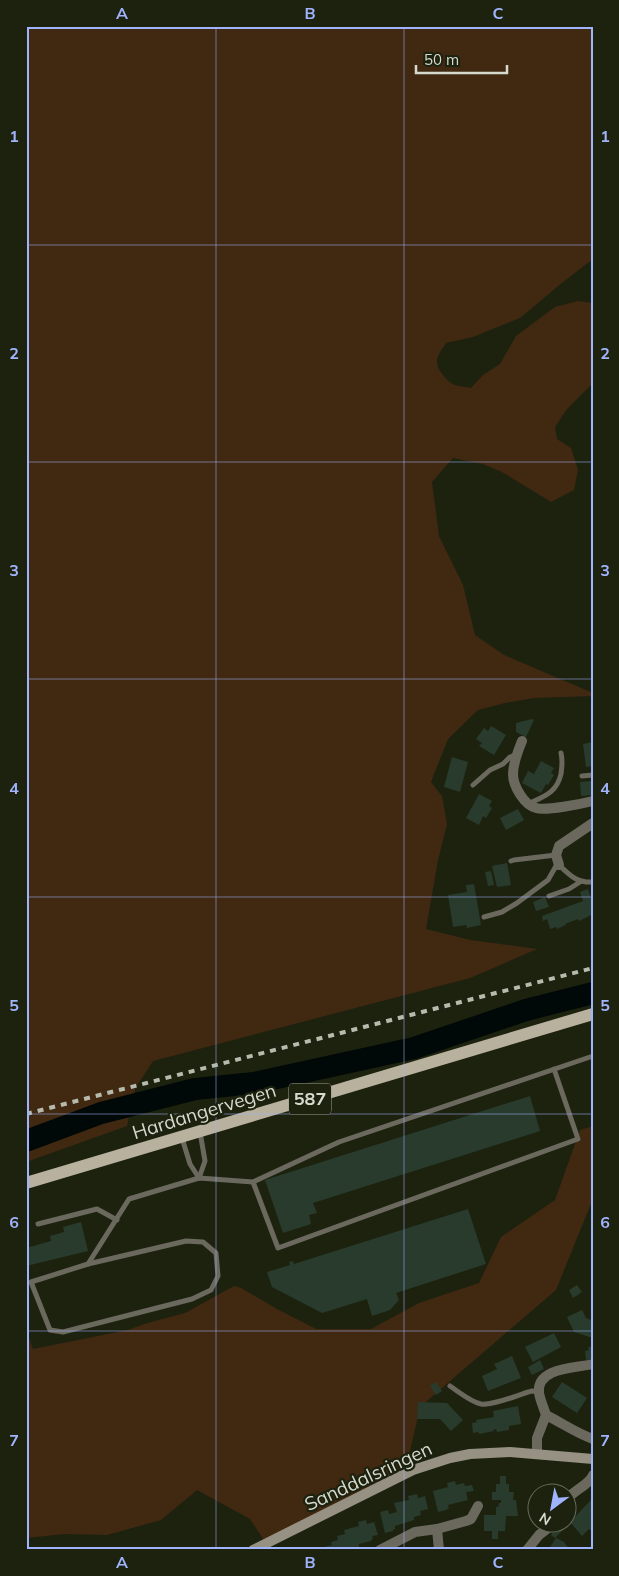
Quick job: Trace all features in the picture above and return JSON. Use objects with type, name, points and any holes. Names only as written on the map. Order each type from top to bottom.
[{"type":"main road","name":"Hardangervegen","points":[[26,1183],[593,1014]]},
{"type":"main road","name":"Sanddalsringen","points":[[253,1550],[384,1484],[432,1463],[470,1454],[510,1452],[593,1459]]},
{"type":"street","points":[[522,741],[513,772],[517,789],[529,804],[537,809],[584,804],[593,800]]},
{"type":"street","points":[[557,860],[559,846],[593,823]]},
{"type":"street","points":[[537,1454],[537,1438],[546,1415],[539,1392],[541,1383],[546,1376],[561,1369],[593,1364]]},
{"type":"street","points":[[546,1415],[593,1439]]},
{"type":"street","points":[[576,1490],[591,1480],[593,1475]]},
{"type":"street","points":[[380,1550],[415,1532],[437,1529],[471,1519],[478,1506]]},
{"type":"street","points":[[437,1529],[439,1550]]},
{"type":"street","points":[[527,1550],[541,1534]]},
{"type":"lane","points":[[529,804],[549,794],[556,787],[559,782],[563,762],[561,753]]},
{"type":"lane","points":[[473,785],[490,770],[503,764],[510,757],[517,756]]},
{"type":"lane","points":[[582,776],[593,775]]},
{"type":"lane","points":[[511,861],[557,860]]},
{"type":"lane","points":[[557,860],[570,876],[580,882],[593,882]]},
{"type":"lane","points":[[484,917],[502,912],[548,880],[556,866],[557,860]]},
{"type":"lane","points":[[550,896],[570,889],[580,882]]},
{"type":"lane","points":[[88,1264],[186,1241],[203,1242],[216,1253],[218,1276],[211,1290],[192,1299],[64,1332],[50,1330],[32,1282],[88,1264],[130,1199],[199,1178],[253,1182],[339,1142],[593,1056]]},
{"type":"lane","points":[[253,1182],[278,1248],[578,1139],[554,1069]]},
{"type":"lane","points":[[199,1178],[205,1160],[200,1131]]},
{"type":"lane","points":[[182,1138],[190,1164],[199,1178]]},
{"type":"lane","points":[[38,1224],[97,1208],[117,1220]]},
{"type":"lane","points":[[450,1386],[475,1402],[483,1404],[491,1404],[532,1391],[539,1392]]},
{"type":"shaded area","points":[[26,26],[593,26],[593,259],[520,318],[473,337],[446,343],[437,359],[440,370],[449,382],[471,388],[483,375],[500,364],[516,336],[555,307],[578,301],[593,303],[593,383],[567,409],[555,427],[557,439],[571,448],[578,470],[574,490],[551,502],[502,472],[483,464],[453,458],[432,482],[439,536],[463,585],[475,635],[504,655],[593,693],[593,696],[534,698],[478,710],[448,739],[431,782],[442,796],[447,824],[438,860],[426,929],[470,940],[537,949],[470,978],[153,1061],[135,1089],[127,1126],[26,1162]]},
{"type":"shaded area","points":[[593,1126],[593,1202],[556,1290],[420,1407],[407,1465],[267,1545],[250,1519],[197,1490],[161,1520],[107,1535],[64,1534],[26,1538],[26,1330],[33,1349],[128,1330],[185,1313],[234,1286],[316,1329],[371,1329],[419,1303],[479,1283],[501,1237],[555,1200],[580,1130]]},
{"type":"building","points":[[534,720],[526,737],[516,732],[516,723]]},
{"type":"building","points":[[491,726],[506,735],[494,755],[479,746],[482,743],[476,739],[484,728],[488,731]]},
{"type":"building","points":[[593,742],[593,766],[586,767],[583,744]]},
{"type":"building","points":[[452,757],[468,762],[460,792],[444,787]]},
{"type":"building","points":[[541,761],[554,768],[551,773],[554,775],[541,793],[522,783],[528,771],[534,774]]},
{"type":"building","points":[[593,781],[593,795],[581,796],[580,782]]},
{"type":"building","points":[[479,794],[492,801],[489,806],[492,808],[486,818],[483,816],[479,825],[466,818]]},
{"type":"building","points":[[518,809],[524,820],[506,830],[500,818]]},
{"type":"building","points":[[507,863],[511,885],[497,887],[492,866]]},
{"type":"building","points":[[491,871],[494,885],[488,886],[485,872]]},
{"type":"building","points":[[474,884],[481,925],[467,928],[466,925],[453,927],[448,895],[467,892],[466,885]]},
{"type":"building","points":[[588,889],[593,904],[593,914],[579,921],[578,919],[565,924],[557,929],[556,927],[550,929],[547,919],[543,921],[542,916],[583,901],[580,892]]},
{"type":"building","points":[[545,897],[549,907],[536,911],[533,902]]},
{"type":"building","points":[[530,1096],[540,1131],[313,1203],[317,1213],[309,1215],[311,1224],[283,1233],[265,1180]]},
{"type":"building","points":[[468,1209],[486,1264],[396,1293],[399,1300],[390,1310],[372,1316],[367,1299],[322,1313],[272,1287],[267,1272],[290,1265],[289,1262],[293,1261],[294,1264]]},
{"type":"building","points":[[81,1222],[88,1251],[26,1266],[26,1248],[51,1241],[50,1236],[64,1232],[63,1227]]},
{"type":"building","points":[[577,1285],[582,1292],[573,1298],[569,1290]]},
{"type":"building","points":[[582,1310],[586,1318],[593,1321],[593,1338],[574,1332],[567,1317]]},
{"type":"building","points":[[554,1333],[561,1347],[533,1362],[525,1347]]},
{"type":"building","points":[[588,1347],[593,1347],[593,1359],[586,1360],[585,1351],[589,1350]]},
{"type":"building","points":[[512,1356],[521,1378],[488,1391],[482,1376],[497,1369],[494,1364]]},
{"type":"building","points":[[540,1360],[544,1369],[532,1375],[528,1367]]},
{"type":"building","points":[[436,1382],[442,1391],[436,1395],[430,1386]]},
{"type":"building","points":[[562,1382],[587,1398],[577,1413],[552,1397]]},
{"type":"building","points":[[418,1402],[447,1403],[463,1420],[451,1431],[440,1419],[417,1419]]},
{"type":"building","points":[[518,1406],[521,1424],[509,1426],[509,1430],[497,1432],[496,1429],[479,1434],[478,1432],[473,1433],[472,1423],[477,1422],[476,1420],[494,1417],[493,1411]]},
{"type":"building","points":[[500,1476],[506,1476],[509,1492],[514,1492],[513,1500],[516,1500],[518,1516],[506,1516],[505,1531],[498,1531],[498,1539],[492,1539],[492,1531],[484,1531],[484,1515],[496,1515],[496,1507],[501,1503],[501,1500],[492,1500],[492,1492],[496,1492],[496,1484],[500,1484]]},
{"type":"building","points":[[455,1481],[456,1485],[464,1483],[465,1486],[472,1485],[474,1491],[466,1492],[468,1500],[448,1505],[449,1508],[438,1512],[433,1491],[448,1487],[447,1483]]},
{"type":"building","points":[[417,1494],[418,1498],[425,1496],[428,1509],[420,1511],[421,1515],[414,1517],[414,1520],[395,1526],[393,1531],[385,1533],[380,1512],[388,1510],[389,1514],[397,1512],[394,1503],[409,1500],[408,1496]]},
{"type":"building","points":[[591,1500],[593,1502],[593,1532],[589,1529],[582,1536],[576,1529],[576,1516]]},
{"type":"building","points":[[366,1520],[367,1524],[374,1522],[378,1535],[372,1536],[373,1539],[371,1541],[359,1544],[359,1547],[354,1550],[324,1550],[324,1547],[332,1545],[331,1542],[338,1540],[337,1536],[345,1534],[344,1530],[359,1526],[358,1522]]},
{"type":"building","points":[[552,1534],[559,1534],[555,1538]]},
{"type":"building","points":[[556,1538],[564,1542],[570,1550],[548,1550]]},
{"type":"waterway","points":[[26,1141],[101,1113],[195,1089],[254,1083],[414,1048],[526,1010],[593,993]]},
{"type":"railway","points":[[26,1114],[593,968]]}]
